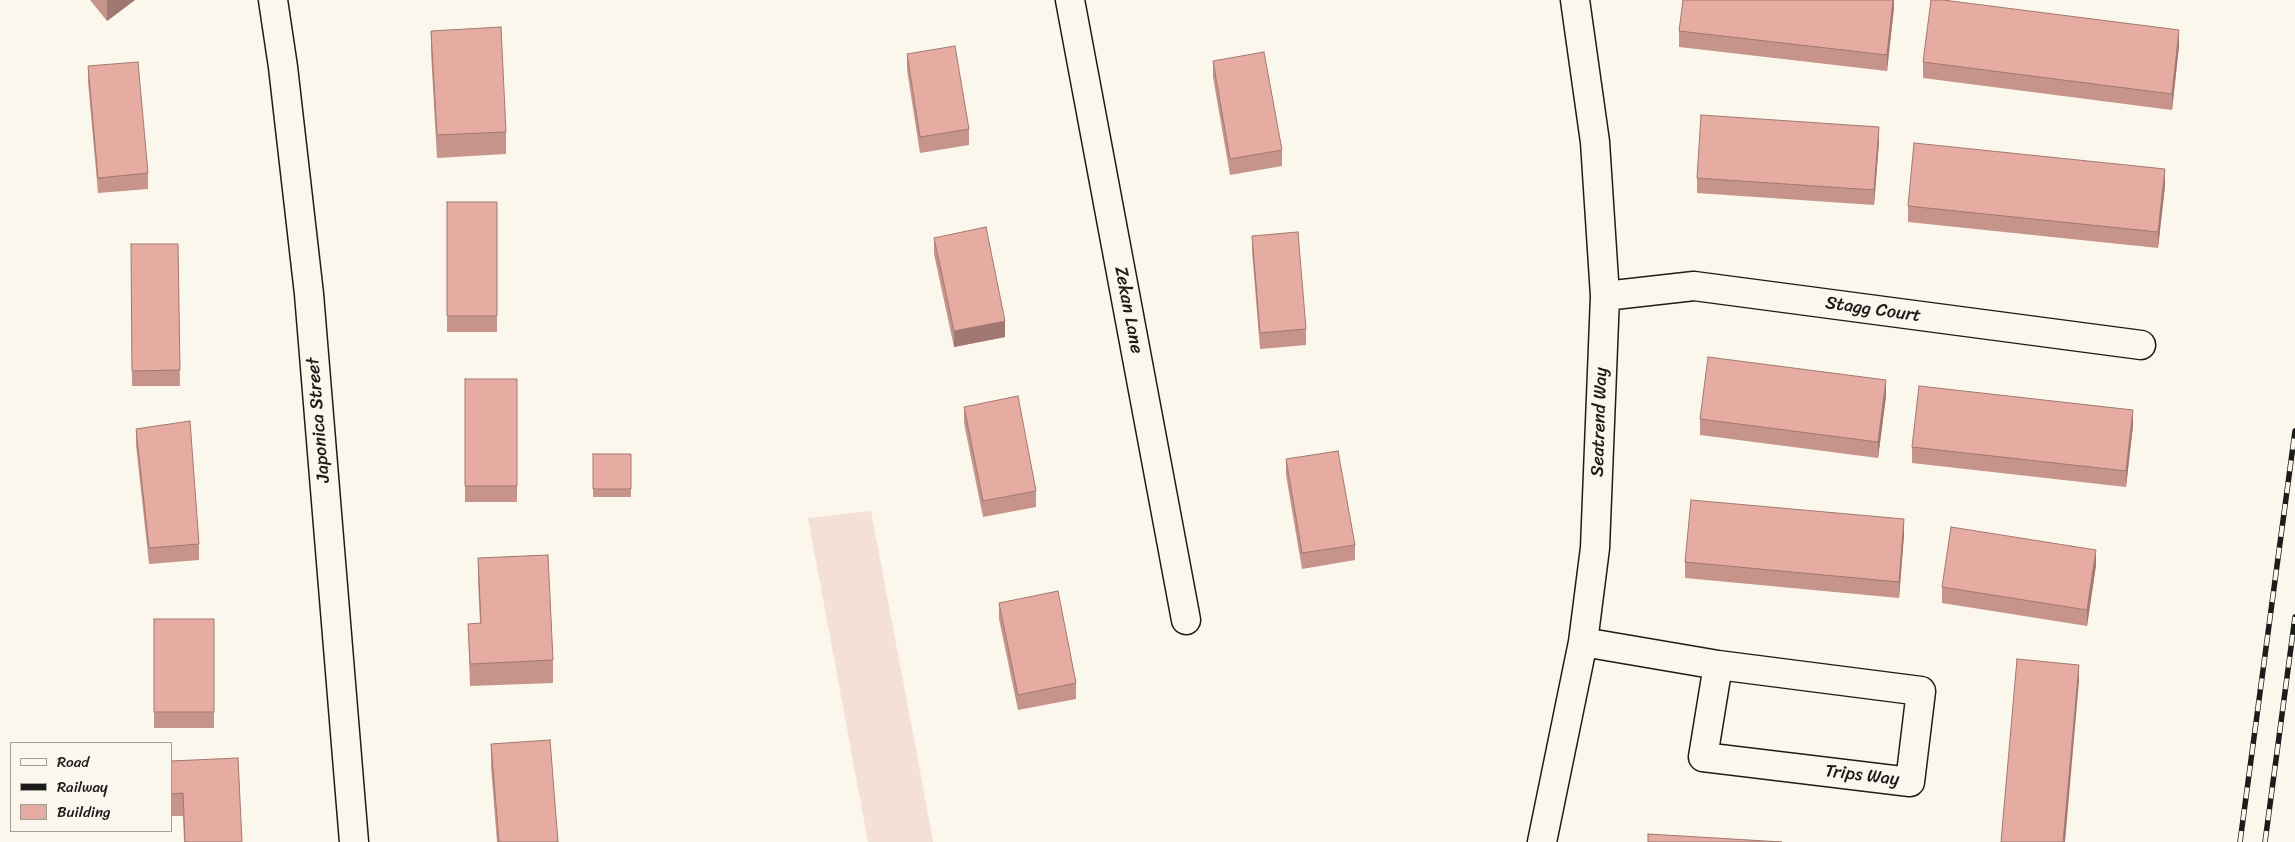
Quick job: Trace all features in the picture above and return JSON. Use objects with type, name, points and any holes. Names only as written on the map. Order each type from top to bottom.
[{"type":"street","name":"Japonica Street","points":[[273,0],[310,294],[354,842]]},
{"type":"street","name":"Zekan Lane","points":[[1070,0],[1186,620]]},
{"type":"street","name":"Seatrend Way","points":[[1542,842],[1583,642],[1595,548],[1605,296],[1595,142],[1575,0]]},
{"type":"street","name":"Stagg Court","points":[[1605,296],[1694,286],[2141,345]]},
{"type":"street","name":"Trips Way","points":[[1583,642],[1718,665],[1921,691],[1910,782],[1703,757],[1718,665]]},
{"type":"shaded area","points":[[871,511],[933,842],[868,842],[808,518]]},
{"type":"building","points":[[1683,0],[1893,0],[1887,55],[1679,31]]},
{"type":"building","points":[[1931,0],[2179,30],[2172,94],[1923,62]]},
{"type":"building","points":[[501,27],[506,132],[437,135],[431,31]]},
{"type":"building","points":[[955,46],[969,129],[920,137],[907,54]]},
{"type":"building","points":[[1264,52],[1282,150],[1230,159],[1213,61]]},
{"type":"building","points":[[138,62],[148,173],[98,178],[88,66]]},
{"type":"building","points":[[1701,115],[1879,127],[1874,190],[1697,178]]},
{"type":"building","points":[[1914,143],[2165,169],[2158,232],[1908,206]]},
{"type":"building","points":[[447,202],[497,202],[497,316],[447,316]]},
{"type":"building","points":[[986,227],[1005,321],[954,331],[934,238]]},
{"type":"building","points":[[1298,232],[1306,329],[1260,333],[1252,236]]},
{"type":"building","points":[[131,244],[178,244],[180,370],[132,371]]},
{"type":"building","points":[[1708,357],[1886,380],[1878,442],[1700,419]]},
{"type":"building","points":[[465,379],[517,379],[517,486],[465,486]]},
{"type":"building","points":[[1919,386],[2133,410],[2126,471],[1912,447]]},
{"type":"building","points":[[1018,396],[1036,491],[983,501],[964,407]]},
{"type":"building","points":[[190,421],[199,544],[149,548],[136,429]]},
{"type":"building","points":[[1338,451],[1355,545],[1302,553],[1286,459]]},
{"type":"building","points":[[593,454],[631,454],[631,489],[593,489]]},
{"type":"building","points":[[1691,500],[1904,519],[1899,582],[1685,562]]},
{"type":"building","points":[[1951,527],[2096,550],[2087,610],[1942,587]]},
{"type":"building","points":[[548,555],[553,660],[470,664],[468,624],[481,623],[478,558]]},
{"type":"building","points":[[1058,591],[1076,683],[1018,695],[999,603]]},
{"type":"building","points":[[154,619],[214,619],[214,712],[154,712]]},
{"type":"building","points":[[2017,659],[2079,665],[2063,842],[2001,842]]},
{"type":"building","points":[[550,740],[558,842],[499,842],[491,744]]},
{"type":"building","points":[[238,758],[242,842],[185,842],[183,793],[172,794],[172,761]]},
{"type":"building","points":[[1648,834],[1782,842],[1648,842]]},
{"type":"railway","points":[[2240,842],[2295,431]]},
{"type":"railway","points":[[2265,842],[2295,617]]}]
